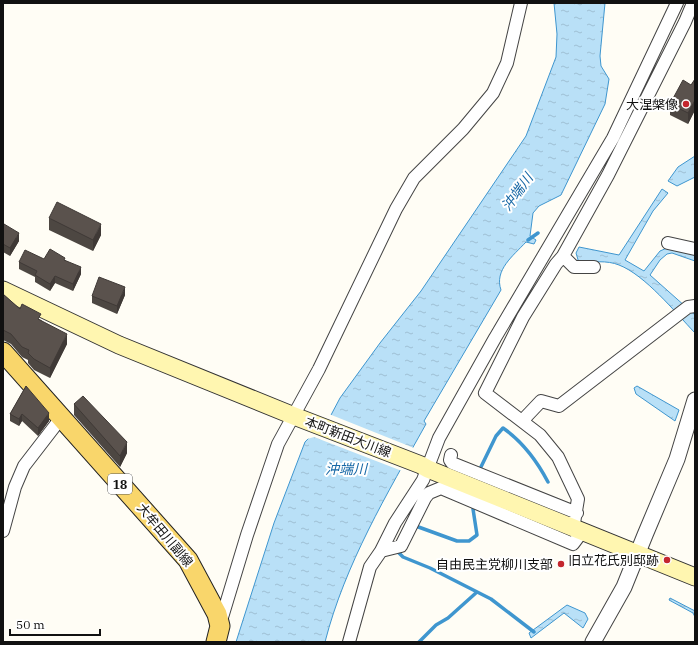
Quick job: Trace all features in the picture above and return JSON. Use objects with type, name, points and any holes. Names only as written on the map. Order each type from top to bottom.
[{"type":"main road","name":"本町新田大川線","points":[[3,290],[119,345],[169,364],[298,418],[577,525],[637,554],[695,577]]},
{"type":"main road","name":"大牟田川副線","points":[[3,352],[188,560],[210,598],[218,634]]},
{"type":"street","points":[[218,634],[247,535],[278,444],[298,418],[396,209],[414,178],[463,129],[493,93],[507,63],[521,3]]},
{"type":"street","points":[[349,642],[370,568],[381,551],[395,523],[423,480],[424,467],[495,338],[613,138],[667,28],[677,3]]},
{"type":"street","points":[[667,28],[675,24],[693,3]]},
{"type":"street","points":[[381,551],[401,546],[424,498],[429,493],[441,488],[572,544],[577,525],[578,499],[558,457],[540,435],[485,393],[490,380],[523,317],[556,264],[565,254],[690,24],[693,3]]},
{"type":"street","points":[[668,243],[695,249]]},
{"type":"street","points":[[551,244],[565,254],[574,267],[594,267]]},
{"type":"street","points":[[522,421],[541,401],[559,406],[676,316],[692,306]]},
{"type":"street","points":[[490,380],[495,338]]},
{"type":"street","points":[[595,642],[624,587],[677,459],[695,400]]},
{"type":"street","points":[[3,531],[15,487],[24,466],[61,418]]},
{"type":"street","points":[[451,455],[450,460],[452,463],[577,525]]},
{"type":"water","name":"沖端川","points":[[554,3],[605,3],[600,56],[601,66],[609,79],[605,104],[561,195],[539,206],[533,213],[530,236],[536,240],[534,244],[526,242],[502,270],[500,276],[501,290],[424,421],[426,424],[382,503],[355,557],[333,613],[325,642],[236,642],[274,523],[305,442],[331,415],[340,398],[380,343],[421,291],[526,136],[556,57],[557,34]]},
{"type":"water","points":[[695,156],[695,177],[677,186],[668,181],[678,167]]},
{"type":"water","points":[[662,189],[668,193],[653,211],[625,260],[644,271],[660,251],[667,248],[695,254],[695,261],[672,253],[667,254],[660,260],[650,275],[695,315],[695,333],[649,285],[629,270],[610,262],[579,263],[576,253],[579,247],[619,255]]},
{"type":"water","points":[[637,386],[679,410],[675,421],[636,394],[634,388]]},
{"type":"water","points":[[670,598],[695,611],[695,617],[693,613],[669,600]]},
{"type":"water","points":[[567,605],[585,613],[588,619],[583,628],[564,613],[531,638],[529,633]]},
{"type":"pier","points":[[329,414],[414,448],[402,471],[314,437],[304,440]]},
{"type":"building","points":[[695,79],[695,100],[688,113],[670,104],[683,80],[691,85]]},
{"type":"building","points":[[57,202],[101,224],[93,240],[49,218]]},
{"type":"building","points":[[4,224],[19,233],[10,248],[3,244]]},
{"type":"building","points":[[50,249],[65,258],[64,260],[81,267],[73,284],[55,276],[50,284],[35,275],[37,271],[19,262],[25,250],[44,259]]},
{"type":"building","points":[[99,277],[125,287],[117,306],[92,296]]},
{"type":"building","points":[[3,294],[20,309],[22,304],[41,314],[38,319],[67,334],[50,368],[34,359],[28,353],[29,350],[22,347],[11,334],[3,330]]},
{"type":"building","points":[[26,386],[49,413],[38,428],[22,414],[19,419],[10,414]]},
{"type":"building","points":[[83,396],[127,442],[120,456],[74,404]]},
{"type":"waterway","points":[[528,240],[538,233]]},
{"type":"waterway","points":[[479,471],[496,436],[503,428],[517,439],[529,452],[548,482]]},
{"type":"waterway","points":[[413,525],[457,541],[469,541],[477,535],[473,509]]},
{"type":"waterway","points":[[397,551],[403,557],[430,568],[491,599],[534,632]]},
{"type":"waterway","points":[[419,642],[436,625],[448,618],[477,592]]},
{"type":"place","name":"大涅槃像","points":[[686,104]]},
{"type":"place","name":"旧立花氏別邸跡","points":[[667,560]]},
{"type":"place","name":"自由民主党柳川支部","points":[[561,564]]}]
